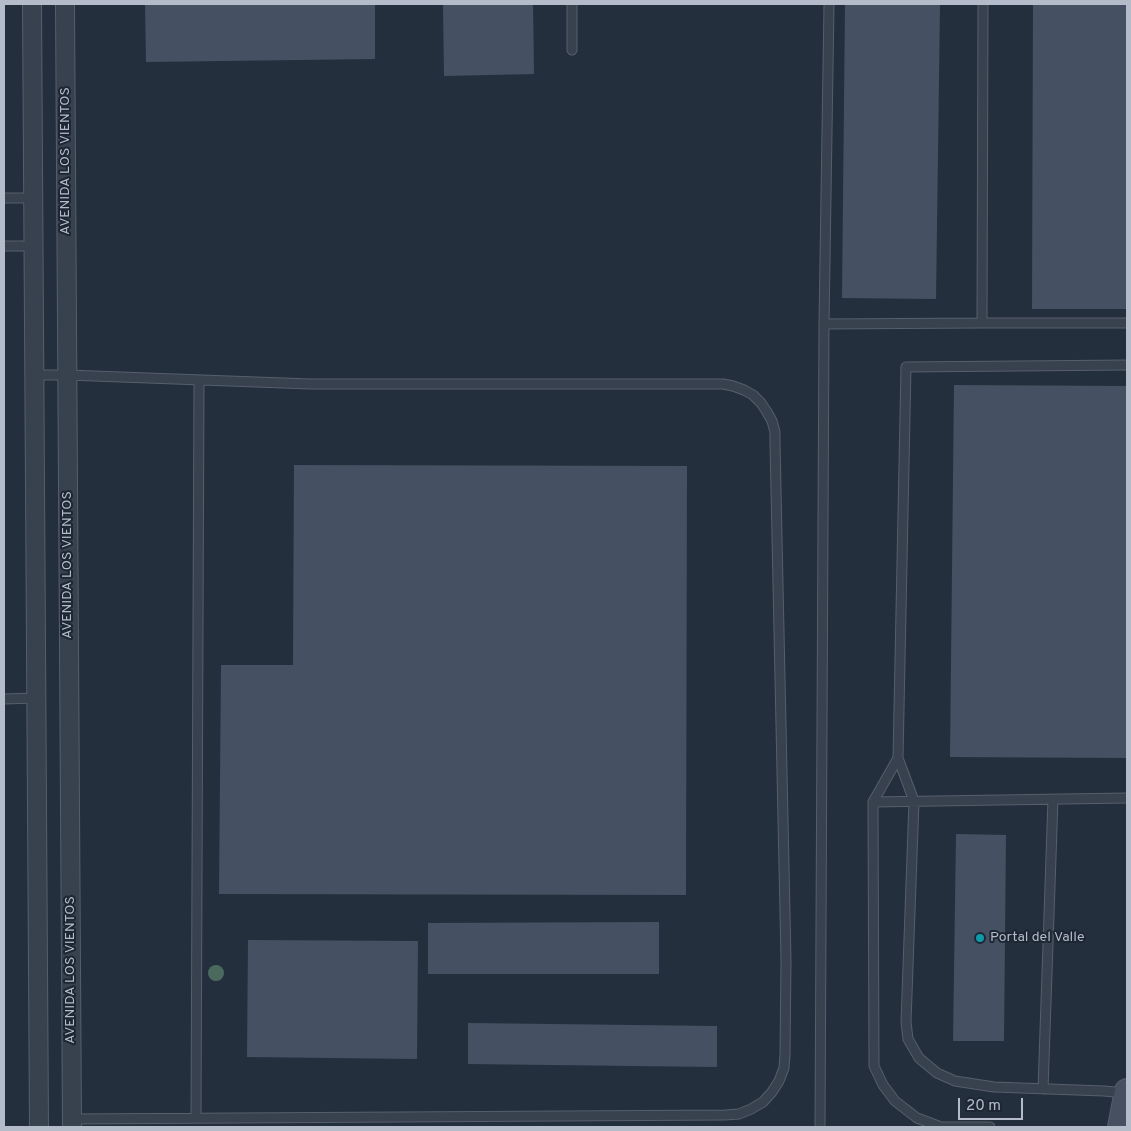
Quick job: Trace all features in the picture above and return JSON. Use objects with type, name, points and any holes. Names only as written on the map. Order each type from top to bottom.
[{"type":"street","points":[[32,4],[39,1127]]},
{"type":"street","name":"AVENIDA LOS VIENTOS","points":[[65,4],[72,1123]]},
{"type":"street","points":[[1120,1127],[1127,1092]]},
{"type":"lane","points":[[572,4],[572,50]]},
{"type":"lane","points":[[820,1127],[824,324],[829,4]]},
{"type":"lane","points":[[982,323],[983,4]]},
{"type":"lane","points":[[4,198],[34,198]]},
{"type":"lane","points":[[4,246],[34,246]]},
{"type":"lane","points":[[824,324],[1127,323]]},
{"type":"lane","points":[[1127,365],[906,367],[898,758],[914,801],[906,1022],[908,1039],[919,1058],[937,1073],[955,1081],[994,1087],[1127,1092]]},
{"type":"lane","points":[[34,376],[67,375],[310,384],[722,384],[733,386],[753,395],[767,412],[775,432],[786,960],[785,1055],[784,1068],[779,1081],[763,1102],[739,1114],[718,1115],[196,1118],[72,1123]]},
{"type":"lane","points":[[196,1118],[199,380]]},
{"type":"lane","points":[[4,699],[36,698]]},
{"type":"lane","points":[[898,758],[873,802],[874,1066],[883,1085],[895,1101],[916,1118],[942,1127],[990,1127]]},
{"type":"lane","points":[[873,802],[1127,798]]},
{"type":"lane","points":[[1043,1089],[1053,799]]},
{"type":"building","points":[[145,4],[375,4],[375,59],[146,62]]},
{"type":"building","points":[[443,4],[533,4],[534,74],[444,76]]},
{"type":"building","points":[[845,4],[940,4],[936,299],[842,298]]},
{"type":"building","points":[[1033,4],[1127,4],[1127,309],[1032,309]]},
{"type":"building","points":[[954,385],[1127,386],[1127,758],[950,757]]},
{"type":"building","points":[[294,465],[687,466],[686,895],[219,894],[221,665],[293,665]]},
{"type":"building","name":"Portal del Valle","points":[[956,834],[1006,835],[1004,1041],[953,1041]]},
{"type":"building","points":[[659,922],[659,974],[428,974],[428,923]]},
{"type":"building","points":[[248,940],[418,941],[417,1059],[247,1057]]},
{"type":"building","points":[[468,1023],[717,1026],[717,1067],[468,1064]]},
{"type":"place","name":"Portal del Valle","points":[[980,938]]}]
